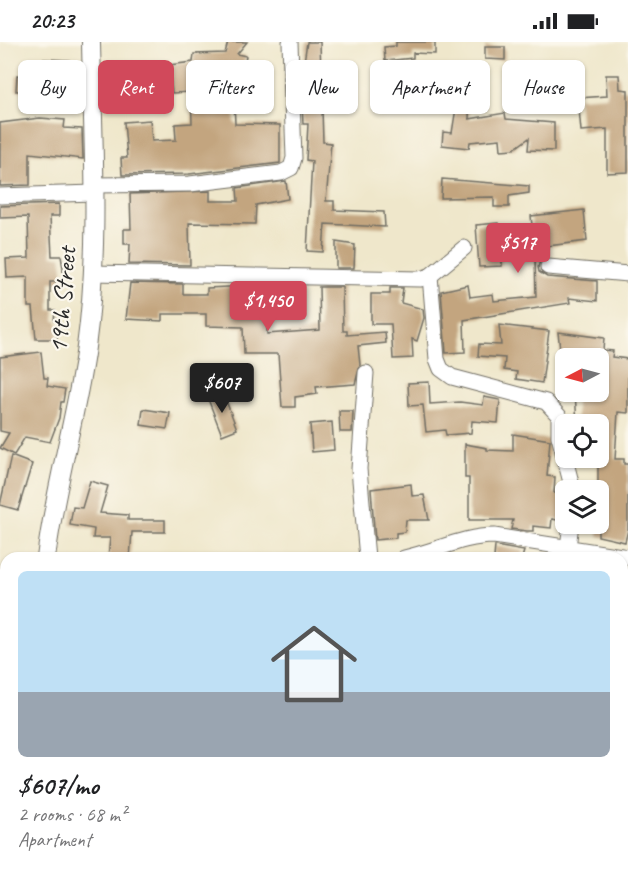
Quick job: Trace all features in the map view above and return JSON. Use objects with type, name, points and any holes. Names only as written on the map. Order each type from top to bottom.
[{"type":"street","name":"19th Street","points":[[47,552],[86,347],[92,273],[94,189],[90,42]]},
{"type":"street","points":[[0,196],[190,184],[281,173],[291,168],[294,158],[290,42]]},
{"type":"street","points":[[92,273],[420,279],[430,276],[464,248]]},
{"type":"street","points":[[548,267],[628,274]]},
{"type":"street","points":[[430,276],[437,359],[441,369],[452,377],[546,402],[553,408],[559,416],[559,436],[570,480]]},
{"type":"street","points":[[366,373],[359,469],[366,552]]},
{"type":"street","points":[[568,547],[570,534]]},
{"type":"street","points":[[423,552],[475,536],[494,536],[598,552]]},
{"type":"building","points":[[228,42],[247,42],[237,54],[246,56],[245,60],[193,60],[194,54],[225,53]]},
{"type":"building","points":[[307,42],[320,42],[321,60],[304,60]]},
{"type":"building","points":[[396,42],[435,42],[435,54],[413,53],[413,58],[385,60],[384,47],[396,46]]},
{"type":"building","points":[[485,47],[505,47],[505,60],[485,59]]},
{"type":"building","points":[[186,63],[186,92],[174,93],[174,64]]},
{"type":"building","points":[[17,75],[18,91],[16,91]]},
{"type":"building","points":[[606,75],[619,75],[620,89],[628,90],[628,172],[607,173],[607,129],[581,131],[579,114],[585,114],[585,98],[607,96]]},
{"type":"building","points":[[192,114],[235,114],[235,124],[280,125],[280,163],[189,174],[122,175],[121,158],[127,158],[124,122],[150,120],[152,141],[176,140],[175,124],[192,123]]},
{"type":"building","points":[[303,114],[322,114],[323,142],[331,143],[326,201],[334,201],[334,210],[384,212],[385,227],[325,224],[323,252],[307,251],[312,161],[306,160],[308,124],[303,124]]},
{"type":"building","points":[[455,114],[469,114],[469,119],[505,114],[506,119],[554,123],[554,151],[528,150],[529,138],[514,149],[501,150],[500,139],[470,142],[469,148],[442,145],[443,132],[452,133]]},
{"type":"building","points":[[40,118],[65,120],[64,128],[82,129],[83,159],[30,153],[30,185],[0,186],[0,123]]},
{"type":"building","points":[[442,179],[529,186],[529,193],[509,196],[509,207],[494,207],[494,197],[441,198]]},
{"type":"building","points":[[286,181],[288,199],[256,205],[255,224],[189,223],[190,265],[129,264],[130,244],[124,244],[124,229],[131,229],[130,194],[210,191],[210,201],[238,201],[237,188]]},
{"type":"building","points":[[59,204],[59,216],[50,216],[52,256],[61,256],[63,268],[63,282],[50,282],[50,310],[55,310],[54,321],[58,321],[57,339],[36,339],[33,307],[28,307],[28,277],[7,278],[6,259],[29,258],[28,217],[0,218],[0,206]]},
{"type":"building","points":[[584,210],[587,241],[548,246],[547,257],[540,261],[538,267],[539,272],[547,277],[597,281],[597,301],[569,298],[570,303],[464,320],[465,352],[446,353],[441,291],[468,285],[470,297],[493,294],[494,301],[536,297],[535,258],[502,260],[502,266],[479,267],[476,225],[498,223],[499,237],[533,235],[531,216]]},
{"type":"building","points":[[336,242],[355,245],[354,268],[336,268]]},
{"type":"building","points":[[130,283],[183,284],[183,294],[207,294],[207,288],[249,286],[249,292],[267,293],[267,334],[320,330],[319,287],[342,287],[343,331],[347,331],[347,335],[385,332],[386,343],[358,346],[360,365],[355,384],[316,387],[317,394],[295,397],[295,407],[282,407],[278,354],[244,354],[243,327],[206,326],[206,314],[162,314],[162,321],[126,319]]},
{"type":"building","points":[[390,288],[403,288],[401,303],[423,309],[424,318],[417,341],[412,339],[413,358],[393,359],[391,324],[371,324],[371,294],[390,294]]},
{"type":"building","points":[[499,325],[549,331],[542,383],[516,379],[517,372],[504,370],[505,358],[478,356],[479,344],[501,345]]},
{"type":"building","points":[[558,332],[604,338],[603,348],[560,348]]},
{"type":"building","points":[[609,351],[613,351],[612,357],[628,359],[628,413],[618,412],[615,459],[624,459],[624,464],[628,464],[628,530],[625,542],[598,536],[598,534],[609,534],[609,480],[598,480],[598,468],[609,468],[609,414],[576,414],[576,402],[609,402]]},
{"type":"building","points":[[41,352],[44,378],[48,378],[47,386],[65,389],[59,418],[50,442],[25,437],[14,455],[0,448],[9,433],[0,431],[0,357]]},
{"type":"building","points":[[429,382],[430,404],[460,402],[483,405],[484,397],[500,400],[498,423],[472,421],[471,433],[446,435],[445,430],[426,432],[423,405],[409,406],[408,383]]},
{"type":"building","points":[[223,393],[237,429],[222,435],[208,399]]},
{"type":"building","points":[[143,409],[170,413],[167,429],[141,425]]},
{"type":"building","points":[[339,411],[353,411],[352,432],[340,432]]},
{"type":"building","points":[[332,422],[334,450],[312,452],[310,424]]},
{"type":"building","points":[[513,434],[550,440],[547,476],[555,477],[555,520],[552,519],[551,528],[533,526],[533,531],[527,531],[511,529],[513,520],[469,520],[469,478],[465,478],[465,444],[487,448],[487,450],[513,451]]},
{"type":"building","points":[[11,456],[32,464],[18,510],[0,505]]},
{"type":"building","points":[[90,481],[108,486],[100,513],[128,515],[128,520],[165,520],[165,532],[132,532],[130,552],[109,552],[110,538],[93,538],[94,529],[70,525],[73,507],[82,508]]},
{"type":"building","points":[[411,484],[412,496],[424,495],[429,520],[406,520],[405,532],[396,533],[396,538],[375,540],[371,489]]},
{"type":"building","points":[[495,546],[524,551],[524,552],[494,552]]}]
